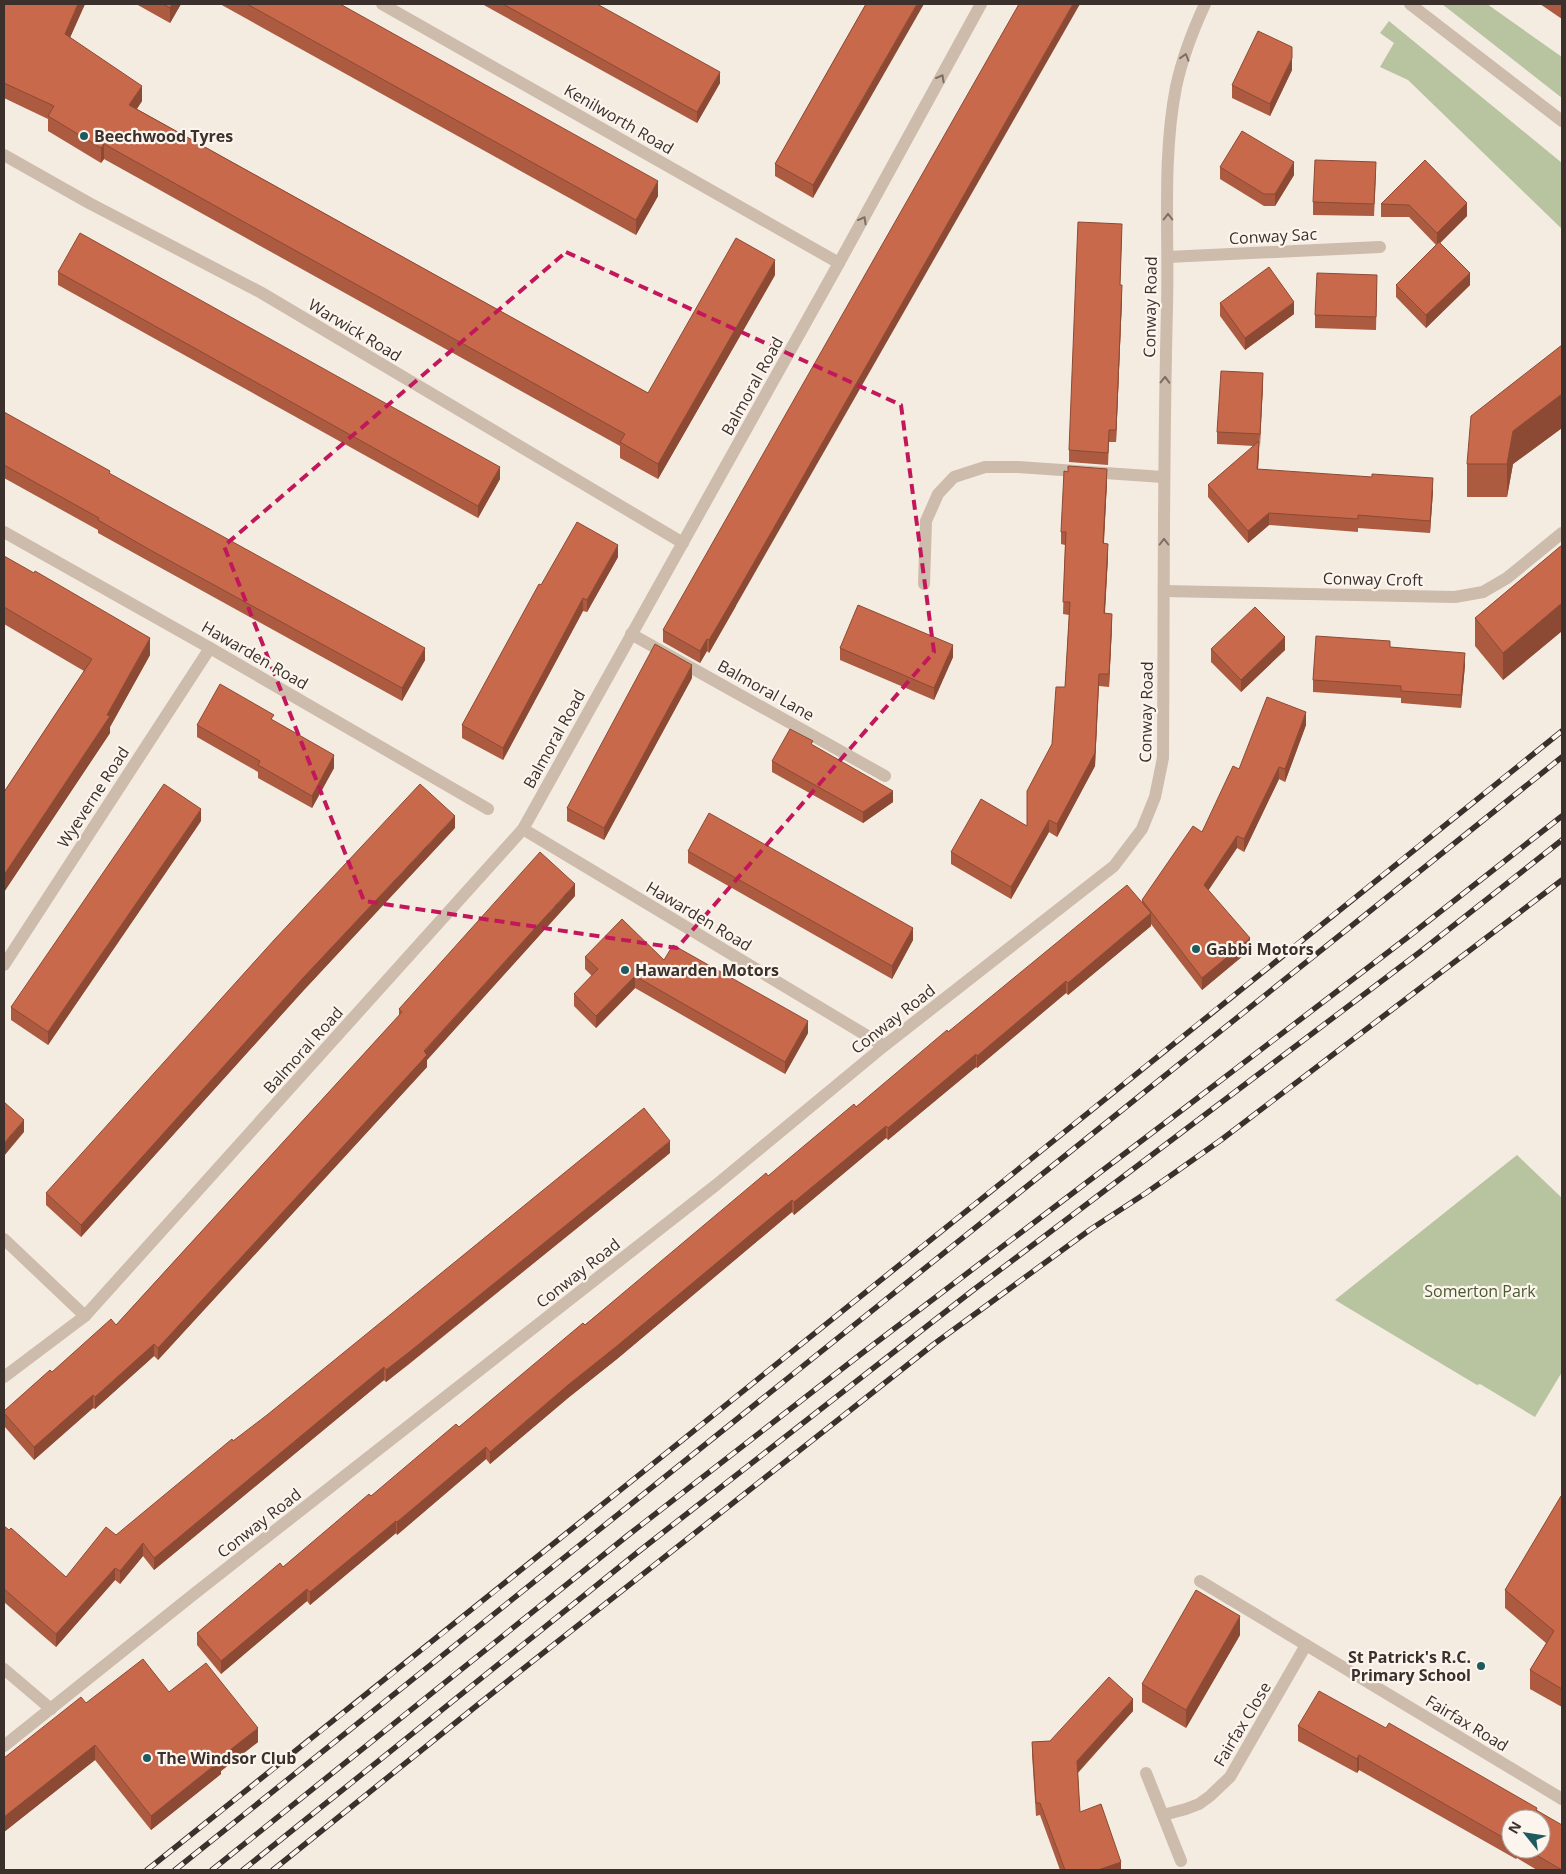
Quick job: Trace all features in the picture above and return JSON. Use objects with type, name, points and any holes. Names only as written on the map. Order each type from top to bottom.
[{"type":"street","name":"Kenilworth Road","points":[[382,4],[839,263]]},
{"type":"street","name":"Balmoral Road","points":[[4,1377],[85,1316],[523,829],[839,263],[981,4]]},
{"type":"street","name":"Conway Road","points":[[4,1746],[194,1594],[716,1185],[884,1046],[1114,866],[1142,830],[1155,797],[1163,758],[1163,477],[1168,256],[1167,159],[1176,85],[1195,25],[1204,4]]},
{"type":"street","points":[[1410,4],[1562,121]]},
{"type":"street","name":"Warwick Road","points":[[4,155],[260,292],[683,543]]},
{"type":"street","name":"Conway Sac","points":[[1168,256],[1380,247]]},
{"type":"street","points":[[924,584],[926,521],[938,494],[954,477],[986,467],[1018,467],[1163,477]]},
{"type":"street","name":"Hawarden Road","points":[[4,532],[210,648],[488,809]]},
{"type":"street","name":"Conway Croft","points":[[1164,591],[1455,597],[1483,592],[1507,578],[1562,534]]},
{"type":"street","name":"Balmoral Lane","points":[[632,634],[885,776]]},
{"type":"street","name":"Wyeverne Road","points":[[4,965],[210,648]]},
{"type":"street","name":"Hawarden Road","points":[[523,829],[884,1046]]},
{"type":"street","points":[[4,1239],[85,1316]]},
{"type":"street","name":"Fairfax Road","points":[[1200,1581],[1562,1799]]},
{"type":"street","name":"Fairfax Close","points":[[1162,1815],[1198,1804],[1210,1796],[1230,1777],[1306,1645]]},
{"type":"street","points":[[4,1669],[50,1709]]},
{"type":"street","points":[[1146,1773],[1181,1861]]},
{"type":"highlighted area","points":[[566,252],[901,405],[934,652],[677,948],[364,901],[224,546]]},
{"type":"green space","points":[[1442,4],[1487,4],[1562,57],[1562,98]]},
{"type":"green space","points":[[1389,21],[1562,163],[1562,229],[1408,80],[1380,67],[1394,43],[1380,33]]},
{"type":"green space","name":"Somerton Park","points":[[1517,1155],[1562,1198],[1562,1372],[1535,1417],[1480,1384],[1477,1385],[1335,1300]]},
{"type":"building","points":[[4,4],[78,4],[65,34],[142,86],[129,105],[648,393],[736,238],[775,260],[658,464],[620,442],[625,434],[104,144],[101,148],[48,116],[54,106],[4,83]]},
{"type":"building","points":[[163,4],[172,4],[170,8]]},
{"type":"building","points":[[247,4],[340,4],[658,181],[636,220]]},
{"type":"building","points":[[503,4],[597,4],[720,72],[697,112]]},
{"type":"building","points":[[866,4],[917,4],[813,185],[775,164]]},
{"type":"building","points":[[1019,4],[1073,4],[736,594],[709,640],[707,639],[700,651],[663,630]]},
{"type":"building","points":[[1258,31],[1292,47],[1292,58],[1270,104],[1232,85]]},
{"type":"building","points":[[1242,131],[1294,162],[1275,194],[1264,194],[1220,167]]},
{"type":"building","points":[[1315,160],[1376,162],[1374,204],[1313,202]]},
{"type":"building","points":[[1425,160],[1467,203],[1437,233],[1409,205],[1381,204]]},
{"type":"building","points":[[1078,222],[1122,224],[1120,285],[1122,285],[1116,430],[1109,430],[1108,453],[1069,450]]},
{"type":"building","points":[[80,233],[500,467],[478,506],[58,272]]},
{"type":"building","points":[[1439,242],[1470,273],[1426,315],[1396,285]]},
{"type":"building","points":[[1269,267],[1294,302],[1245,338],[1220,303]]},
{"type":"building","points":[[1317,273],[1377,275],[1376,317],[1315,315]]},
{"type":"building","points":[[1562,345],[1562,394],[1513,431],[1507,464],[1467,464],[1471,416]]},
{"type":"building","points":[[1221,371],[1263,373],[1260,434],[1217,432]]},
{"type":"building","points":[[4,412],[110,471],[109,473],[425,648],[402,688],[152,551],[98,520],[99,518],[4,465]]},
{"type":"building","points":[[1259,441],[1257,469],[1372,477],[1372,474],[1433,478],[1430,521],[1358,515],[1358,519],[1269,513],[1248,531],[1208,485]]},
{"type":"building","points":[[1068,466],[1107,469],[1103,543],[1108,544],[1104,613],[1112,614],[1109,674],[1099,674],[1095,753],[1057,824],[1049,820],[1011,887],[951,852],[981,799],[1027,826],[1027,791],[1052,744],[1056,687],[1065,687],[1070,602],[1063,602],[1066,532],[1061,532],[1064,471],[1068,472]]},
{"type":"building","points":[[577,522],[618,545],[587,600],[583,598],[503,748],[462,725],[539,584],[541,585]]},
{"type":"building","points":[[1562,545],[1562,603],[1503,653],[1475,618]]},
{"type":"building","points":[[4,556],[34,573],[35,571],[150,638],[107,715],[110,716],[4,875],[4,792],[92,659],[4,607]]},
{"type":"building","points":[[858,605],[953,645],[934,688],[840,648]]},
{"type":"building","points":[[1255,607],[1285,637],[1241,680],[1211,649]]},
{"type":"building","points":[[1316,636],[1390,641],[1390,647],[1465,653],[1461,695],[1401,691],[1401,686],[1313,680]]},
{"type":"building","points":[[655,644],[692,665],[604,828],[567,808]]},
{"type":"building","points":[[220,684],[274,715],[271,719],[334,755],[312,796],[258,765],[260,761],[197,725]]},
{"type":"building","points":[[1267,697],[1306,712],[1285,769],[1279,767],[1244,839],[1237,836],[1204,885],[1250,938],[1202,978],[1142,900],[1193,826],[1202,832],[1233,766],[1239,769]]},
{"type":"building","points":[[790,729],[813,741],[811,744],[893,791],[863,812],[772,761]]},
{"type":"building","points":[[164,784],[201,809],[48,1032],[11,1007]]},
{"type":"building","points":[[420,784],[455,816],[303,978],[81,1225],[46,1193],[275,939]]},
{"type":"building","points":[[709,813],[913,928],[892,966],[688,851]]},
{"type":"building","points":[[540,852],[575,884],[424,1051],[427,1055],[158,1348],[154,1344],[95,1397],[93,1395],[34,1447],[4,1411],[50,1370],[52,1372],[111,1319],[116,1325],[402,1012],[399,1009]]},
{"type":"building","points":[[1127,885],[1151,913],[1068,983],[1066,981],[888,1128],[886,1126],[794,1202],[792,1200],[490,1452],[486,1447],[397,1522],[310,1592],[307,1589],[221,1661],[197,1633],[280,1563],[283,1567],[369,1494],[371,1496],[456,1424],[459,1427],[583,1323],[585,1325],[766,1173],[768,1176],[854,1104],[856,1107],[947,1030],[948,1032]]},
{"type":"building","points":[[622,919],[664,960],[673,945],[808,1021],[785,1062],[635,976],[596,1016],[574,994],[598,969],[585,957]]},
{"type":"building","points":[[4,1102],[24,1120],[4,1143]]},
{"type":"building","points":[[644,1108],[670,1141],[408,1353],[386,1370],[384,1367],[154,1558],[143,1543],[120,1571],[115,1568],[56,1634],[4,1589],[4,1526],[9,1530],[11,1528],[66,1577],[106,1527],[116,1535],[232,1439],[233,1441],[267,1415]]},
{"type":"building","points":[[1561,1496],[1562,1689],[1530,1670],[1554,1631],[1505,1590]]},
{"type":"building","points":[[1196,1590],[1240,1616],[1186,1710],[1142,1684]]},
{"type":"building","points":[[143,1659],[169,1692],[206,1663],[258,1728],[151,1816],[95,1745],[4,1817],[4,1758],[81,1697],[86,1703]]},
{"type":"building","points":[[1109,1677],[1133,1699],[1077,1761],[1080,1812],[1101,1804],[1121,1862],[1098,1870],[1065,1870],[1040,1803],[1036,1803],[1032,1742],[1050,1741]]},
{"type":"building","points":[[1319,1691],[1386,1728],[1389,1723],[1537,1808],[1501,1809],[1501,1836],[1359,1755],[1357,1759],[1298,1726]]},
{"type":"building","points":[[1551,1819],[1562,1825],[1562,1870],[1543,1859],[1551,1859]]},
{"type":"railway","points":[[147,1870],[1562,731]]},
{"type":"railway","points":[[175,1870],[1562,757]]},
{"type":"railway","points":[[212,1870],[627,1536],[861,1354],[1408,937],[1562,816]]},
{"type":"railway","points":[[243,1870],[638,1552],[972,1291],[1420,952],[1562,840]]},
{"type":"railway","points":[[273,1870],[480,1703],[934,1344],[1091,1229],[1221,1140],[1562,880]]},
{"type":"place","name":"Beechwood Tyres","points":[[84,136]]},
{"type":"place","name":"Gabbi Motors","points":[[1196,949]]},
{"type":"place","name":"Hawarden Motors","points":[[625,970]]},
{"type":"place","name":"St Patrick's R.C. Primary School","points":[[1481,1666]]},
{"type":"place","name":"The Windsor Club","points":[[147,1758]]}]
